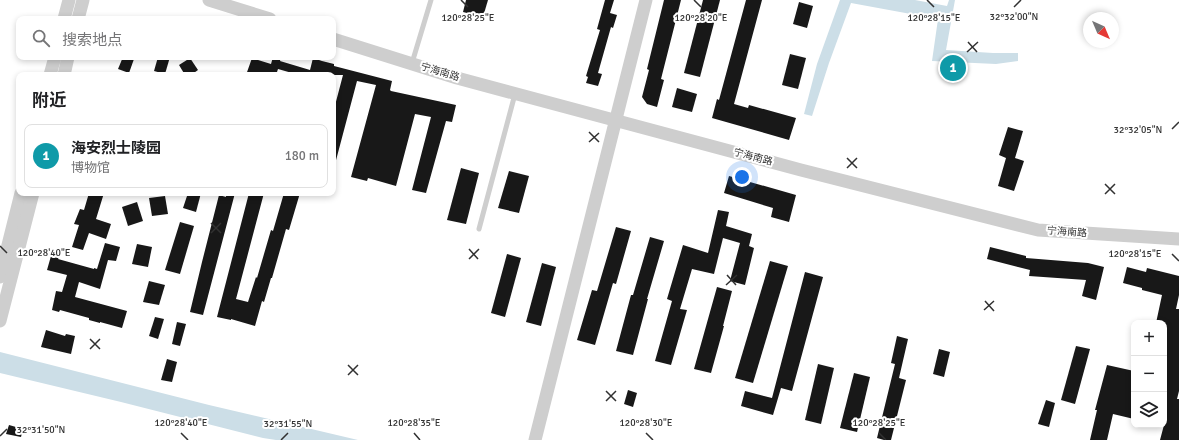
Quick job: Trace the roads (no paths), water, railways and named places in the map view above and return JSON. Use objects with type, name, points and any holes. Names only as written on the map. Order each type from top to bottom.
[{"type":"street","points":[[65,16],[69,0]]},
{"type":"street","points":[[79,16],[83,0]]},
{"type":"street","points":[[209,0],[260,16]]},
{"type":"street","points":[[534,440],[646,0]]},
{"type":"street","name":"宁海南路","points":[[336,40],[457,78],[801,170],[1038,230],[1179,239]]},
{"type":"street","points":[[51,72],[54,60]]},
{"type":"street","points":[[65,72],[67,60]]},
{"type":"street","points":[[0,278],[20,196]]},
{"type":"street","points":[[0,321],[32,196]]},
{"type":"lane","points":[[412,63],[432,0]]},
{"type":"lane","points":[[479,229],[516,93]]},
{"type":"place","name":"海安烈士陵园","points":[[953,68]]}]
